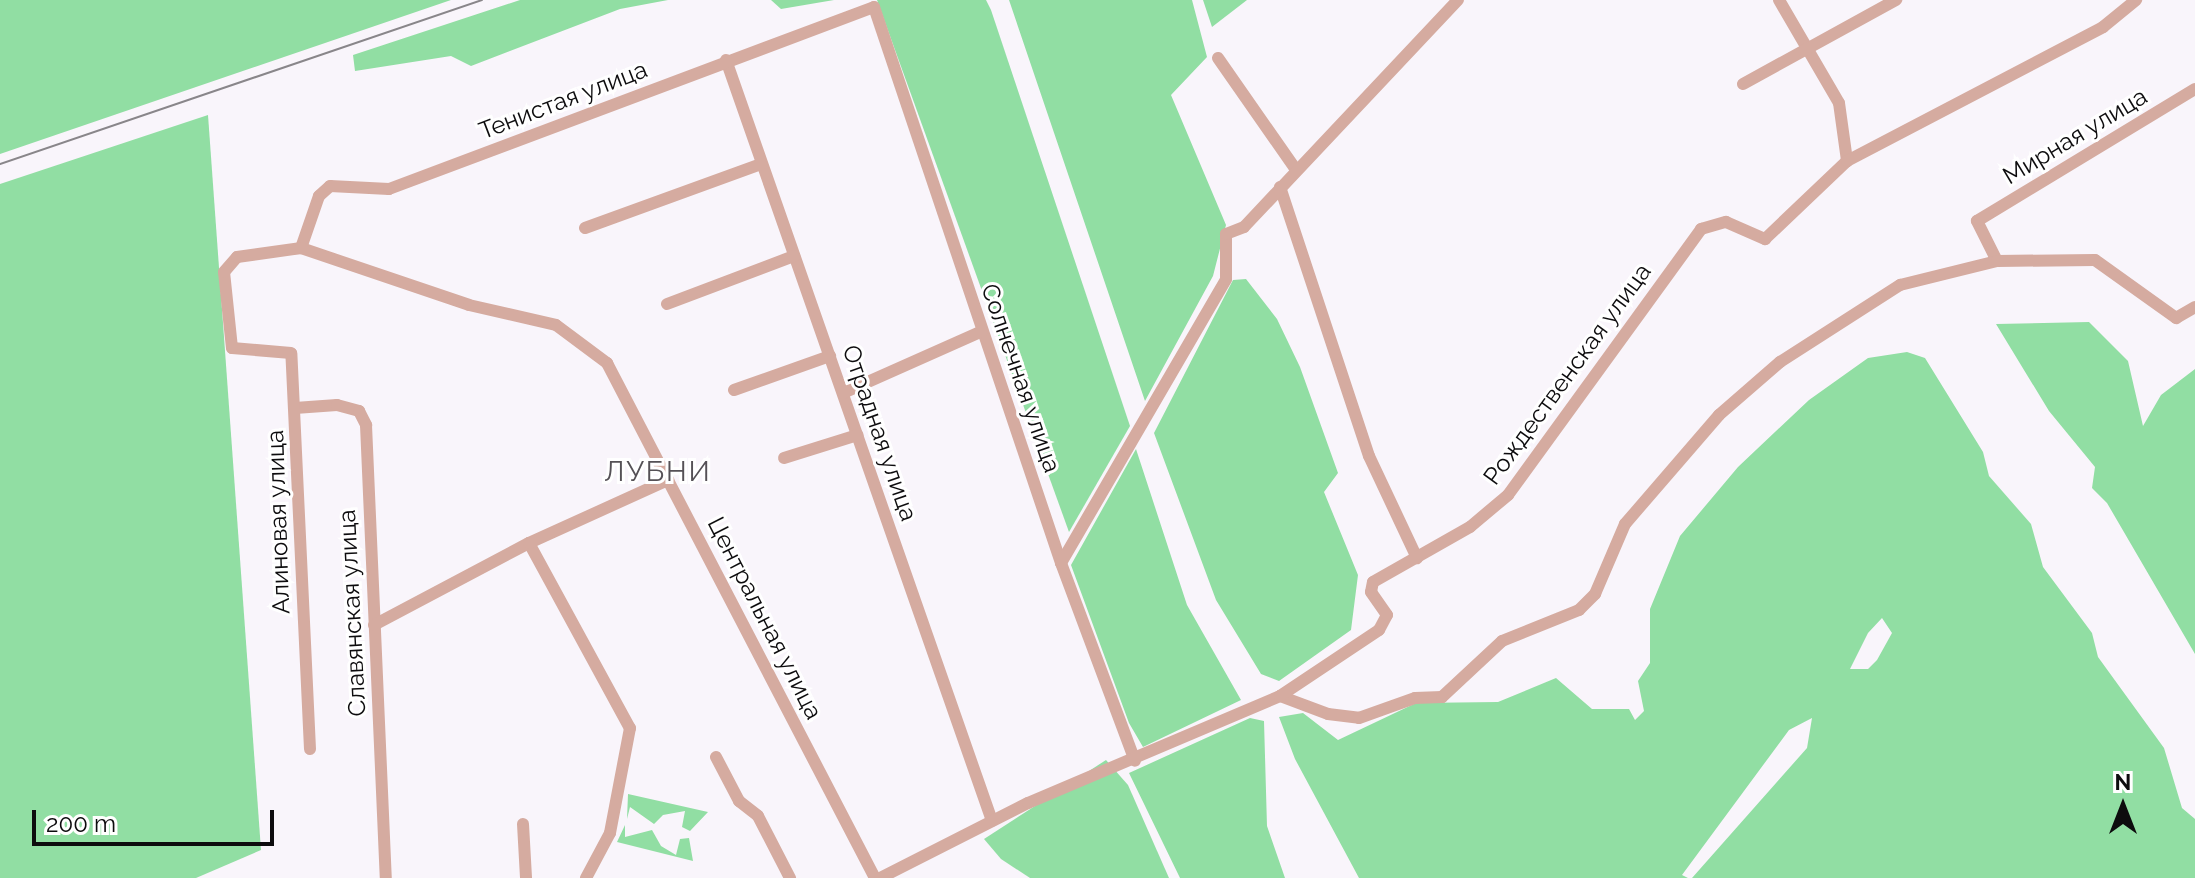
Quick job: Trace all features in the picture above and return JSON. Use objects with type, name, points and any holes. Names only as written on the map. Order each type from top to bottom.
[{"type":"street","points":[[1061,563],[1226,279],[1226,234],[1244,227],[1458,0]]},
{"type":"street","points":[[1779,0],[1839,103],[1847,161],[1924,117],[2103,27],[2136,0]]},
{"type":"street","points":[[1743,84],[1810,50],[1896,0]]},
{"type":"street","name":"Тенистая улица","points":[[301,248],[319,196],[330,186],[389,189],[874,7]]},
{"type":"street","name":"Солнечная улица","points":[[874,7],[1061,563],[1135,761]]},
{"type":"street","points":[[1218,58],[1296,170]]},
{"type":"street","name":"Отрадная улица","points":[[726,60],[992,821]]},
{"type":"street","name":"Мирная улица","points":[[1997,261],[1977,221],[2195,89]]},
{"type":"street","name":"Рождественская улица","points":[[1280,696],[1386,624],[1387,615],[1371,592],[1373,582],[1470,527],[1508,495],[1701,229],[1726,222],[1765,239],[1847,161]]},
{"type":"street","points":[[585,228],[761,164]]},
{"type":"street","points":[[1280,187],[1369,456],[1417,558]]},
{"type":"street","name":"Центральная улица","points":[[232,348],[224,272],[237,257],[301,248],[469,305],[556,325],[607,363],[878,878]]},
{"type":"street","points":[[667,304],[794,256]]},
{"type":"street","points":[[878,878],[992,821],[1280,696],[1328,714],[1359,718],[1415,698],[1446,694],[1502,641],[1579,610],[1595,594],[1625,524],[1719,415],[1780,362],[1900,285],[1997,261],[2095,260],[2176,318],[2195,307]]},
{"type":"street","points":[[843,393],[982,331]]},
{"type":"street","name":"Алиновая улица","points":[[232,348],[291,353],[310,749]]},
{"type":"street","points":[[734,390],[830,356]]},
{"type":"street","name":"Славянская улица","points":[[295,408],[337,405],[359,411],[366,425],[386,878]]},
{"type":"street","points":[[784,458],[858,435]]},
{"type":"street","points":[[374,625],[529,543],[668,480]]},
{"type":"street","points":[[529,543],[630,728],[610,833],[586,878]]},
{"type":"street","points":[[716,757],[739,801],[758,816],[790,878]]},
{"type":"street","points":[[523,824],[526,878]]},
{"type":"green space","points":[[0,0],[451,0],[0,154]]},
{"type":"green space","points":[[520,0],[668,0],[620,9],[471,66],[451,56],[355,71],[353,55]]},
{"type":"green space","points":[[771,0],[834,0],[781,9]]},
{"type":"green space","points":[[877,0],[986,0],[991,10],[1130,426],[1069,532]]},
{"type":"green space","points":[[1009,0],[1192,0],[1207,57],[1171,95],[1226,225],[1213,276],[1145,401]]},
{"type":"green space","points":[[1203,0],[1247,0],[1212,27]]},
{"type":"green space","points":[[208,115],[261,850],[196,878],[0,878],[0,184]]},
{"type":"green space","points":[[1246,279],[1277,319],[1300,367],[1338,473],[1324,492],[1358,575],[1351,630],[1279,681],[1261,674],[1216,600],[1154,433],[1233,280]]},
{"type":"green space","points":[[2089,322],[2128,361],[2143,426],[2161,395],[2195,369],[2195,654],[2107,503],[2092,488],[2095,467],[2049,411],[1996,324]]},
{"type":"green space","points":[[1907,352],[1925,358],[1983,452],[1989,476],[2031,524],[2043,567],[2092,633],[2098,657],[2164,748],[2182,808],[2195,819],[2195,878],[1692,878],[1807,748],[1812,718],[1789,730],[1682,875],[1688,878],[1359,878],[1295,759],[1279,717],[1303,713],[1338,740],[1416,703],[1498,702],[1556,678],[1592,709],[1629,709],[1635,720],[1644,711],[1638,681],[1650,663],[1650,609],[1680,536],[1738,467],[1809,400],[1868,358]],"holes":[[[1882,618],[1892,633],[1877,660],[1868,669],[1850,669],[1868,633]]]},
{"type":"green space","points":[[1136,449],[1187,605],[1241,700],[1143,747],[1129,723],[1071,565]]},
{"type":"green space","points":[[1250,718],[1264,721],[1267,826],[1285,878],[1180,878],[1129,773]]},
{"type":"green space","points":[[1106,760],[1128,785],[1169,878],[1030,878],[1001,859],[984,839]]},
{"type":"green space","points":[[628,794],[708,812],[690,831],[682,827],[685,811],[663,815],[654,824],[630,807],[627,819]]},
{"type":"green space","points":[[625,825],[625,837],[652,830],[661,846],[676,855],[680,839],[689,838],[693,861],[617,842]]},
{"type":"railway","points":[[0,164],[482,0]]},
{"type":"district","name":"ЛУБНИ","points":[[658,472]]}]
